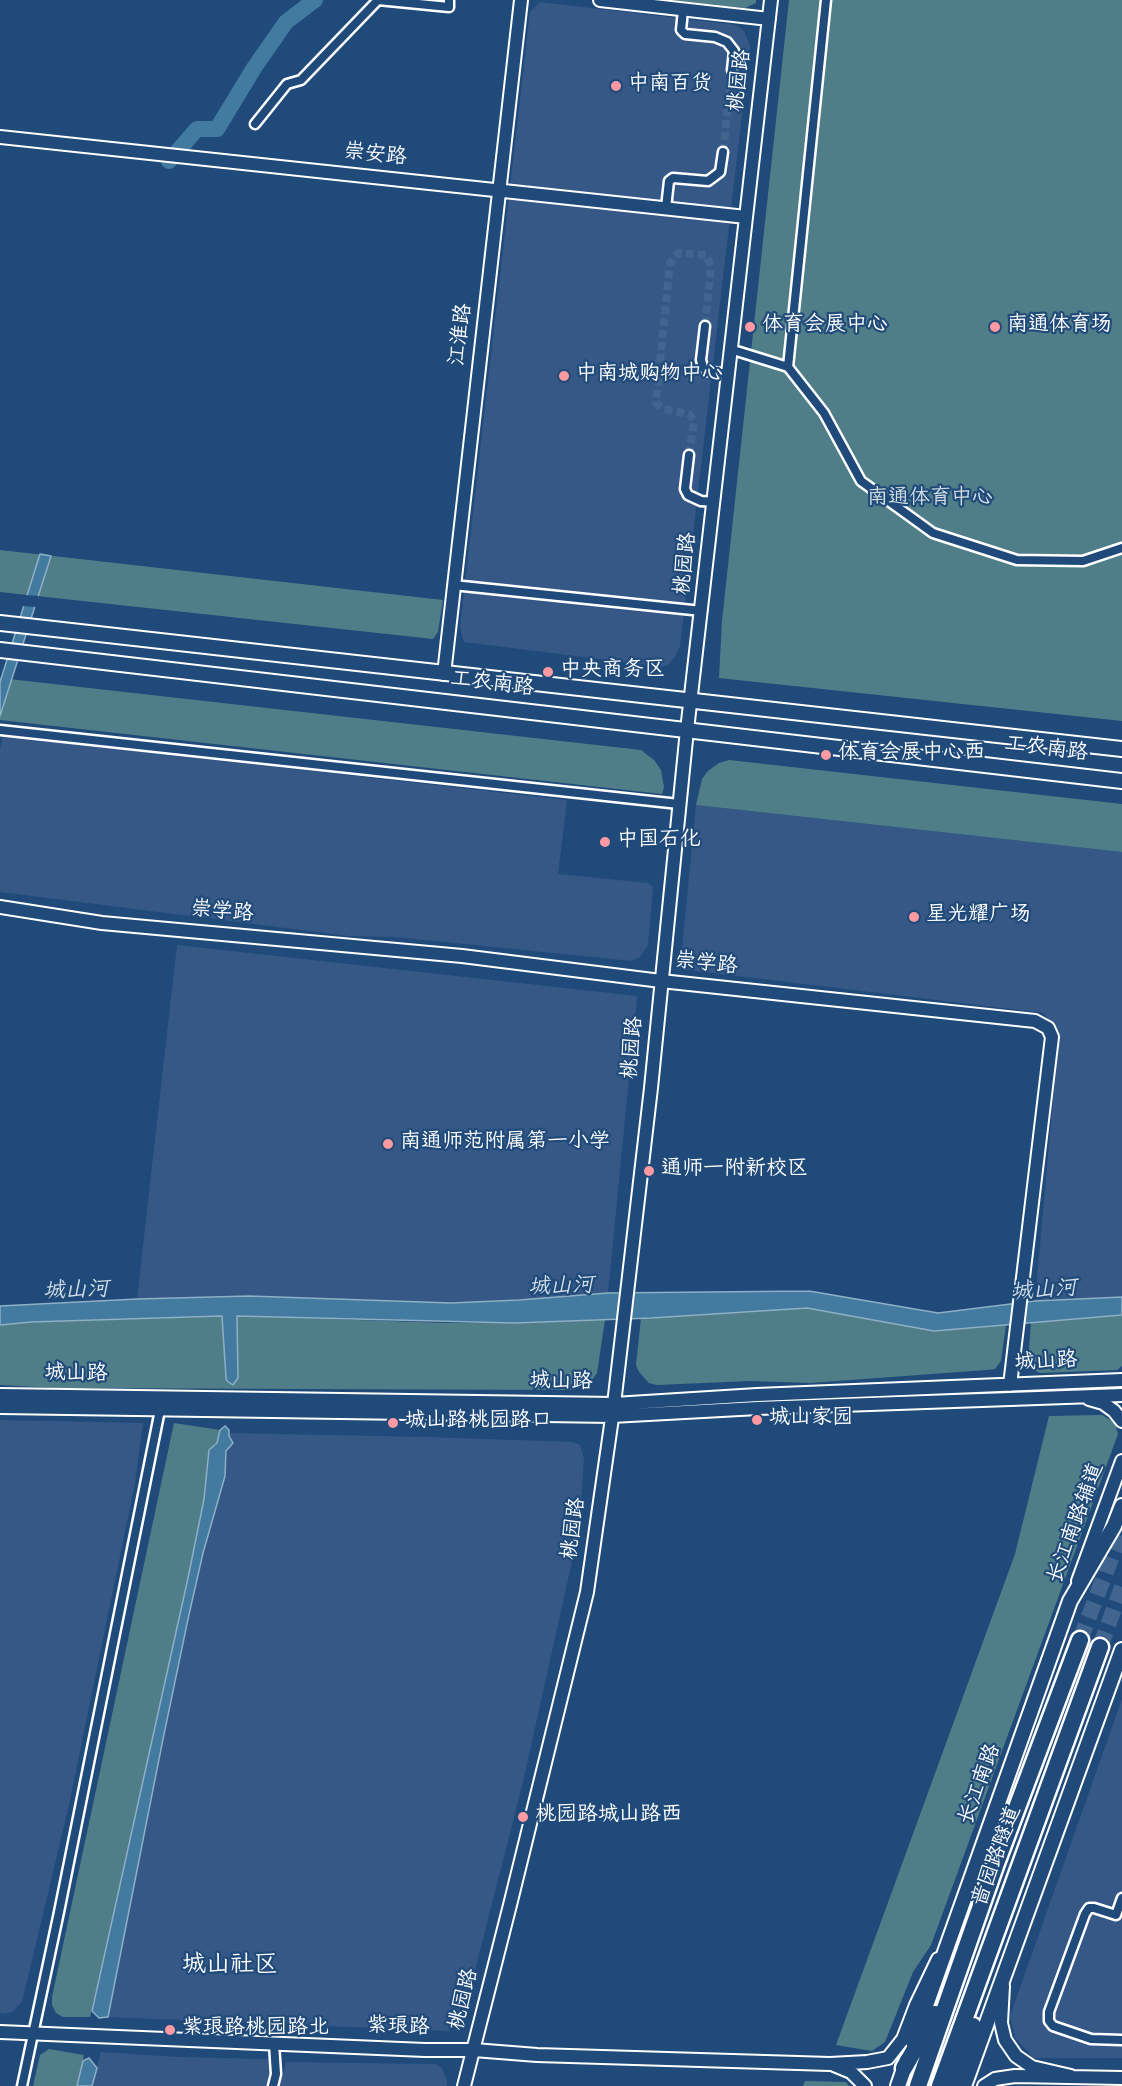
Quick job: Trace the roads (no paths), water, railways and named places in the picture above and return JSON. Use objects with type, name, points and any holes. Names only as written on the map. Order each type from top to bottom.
[{"type":"highway","name":"啬园路隧道","points":[[920,2080],[995,1866],[1080,1640]]},
{"type":"highway","points":[[946,2085],[982,1995],[1043,1826],[1066,1741],[1100,1647]]},
{"type":"highway","points":[[904,2068],[938,2008],[995,1866]]},
{"type":"main road","name":"工农南路","points":[[5,623],[1122,749]]},
{"type":"main road","name":"工农南路","points":[[1,651],[1122,781]]},
{"type":"main road","name":"长江南路","points":[[898,2086],[1070,1601],[1114,1526],[1122,1506]]},
{"type":"main road","points":[[964,2086],[1122,1650]]},
{"type":"street","points":[[255,124],[287,84],[301,80],[378,0],[449,7],[449,0]]},
{"type":"street","name":"江淮路","points":[[444,674],[521,0]]},
{"type":"street","points":[[600,0],[769,19]]},
{"type":"street","name":"桃园路","points":[[464,2086],[587,1592],[613,1410],[651,1088],[687,730],[771,0]]},
{"type":"street","points":[[788,367],[826,0]]},
{"type":"street","points":[[682,10],[681,30],[685,34],[728,42],[734,51],[732,70]]},
{"type":"street","name":"崇安路","points":[[0,137],[746,217]]},
{"type":"street","points":[[666,208],[669,182],[673,178],[708,181],[720,172],[723,152]]},
{"type":"street","points":[[705,326],[701,360],[703,367],[706,371],[728,374]]},
{"type":"street","points":[[730,350],[788,367],[824,413],[861,481],[933,533],[1017,560],[1083,561],[1122,548]]},
{"type":"street","points":[[689,455],[685,489],[687,495],[701,501],[714,502]]},
{"type":"street","points":[[453,585],[702,611]]},
{"type":"street","points":[[0,730],[680,804]]},
{"type":"street","name":"崇学路","points":[[0,907],[102,923],[462,956],[661,981],[1035,1021],[1048,1028],[1052,1037],[1018,1334],[1010,1385]]},
{"type":"street","name":"城山路","points":[[0,1395],[161,1397],[613,1410],[757,1395],[1122,1380]]},
{"type":"street","name":"城山路","points":[[0,1407],[160,1410],[613,1410],[758,1408],[1122,1395]]},
{"type":"street","points":[[22,2086],[161,1397]]},
{"type":"street","points":[[1079,1397],[1103,1403],[1122,1421]]},
{"type":"street","name":"长江南路辅道","points":[[1070,1601],[1122,1461]]},
{"type":"street","points":[[1122,1898],[1119,1916],[1094,1908],[1089,1908],[1084,1914],[1049,2012],[1048,2021],[1053,2026],[1091,2039],[1122,2040]]},
{"type":"street","name":"紫琅路","points":[[0,2031],[274,2044],[474,2050],[537,2055],[830,2064],[867,2062],[888,2058],[903,2039],[925,1984],[952,1931]]},
{"type":"street","points":[[1003,1979],[1001,2024],[1005,2040],[1016,2056],[1032,2067],[1071,2076]]},
{"type":"street","points":[[273,2086],[276,2074],[274,2044]]},
{"type":"street","points":[[830,2064],[851,2072],[865,2086]]},
{"type":"street","points":[[984,2086],[995,2079],[1015,2076],[1122,2078]]},
{"type":"waterway","points":[[169,161],[197,129],[217,129],[254,68],[286,22],[315,0]]},
{"type":"tunnel","points":[[723,152],[732,70]]},
{"type":"tunnel","points":[[689,455],[694,420],[689,414],[664,409],[656,403],[670,263],[678,253],[706,255],[711,266],[705,326]]},
{"type":"tunnel","points":[[1080,1640],[1122,1530]]},
{"type":"tunnel","points":[[1100,1647],[1122,1587]]},
{"type":"place","name":"中南百货","points":[[616,86]]},
{"type":"place","name":"体育会展中心","points":[[750,327]]},
{"type":"place","name":"南通体育场","points":[[995,327]]},
{"type":"place","name":"中南城购物中心","points":[[564,376]]},
{"type":"place","name":"中央商务区","points":[[548,672]]},
{"type":"place","name":"体育会展中心西","points":[[826,755]]},
{"type":"place","name":"中国石化","points":[[605,842]]},
{"type":"place","name":"星光耀广场","points":[[914,917]]},
{"type":"place","name":"南通师范附属第一小学","points":[[388,1144]]},
{"type":"place","name":"通师一附新校区","points":[[649,1171]]},
{"type":"place","name":"城山家园","points":[[757,1420]]},
{"type":"place","name":"城山路桃园路口","points":[[393,1423]]},
{"type":"place","name":"桃园路城山路西","points":[[523,1817]]},
{"type":"place","name":"紫琅路桃园路北","points":[[170,2030]]},
{"type":"district","name":"城山社区","points":[[230,1968]]},
{"type":"park label","name":"南通体育中心","points":[[930,500]]},
{"type":"water label","name":"城山河","points":[[561,1289]]},
{"type":"water label","name":"城山河","points":[[76,1293]]},
{"type":"water label","name":"城山河","points":[[1044,1293]]}]
